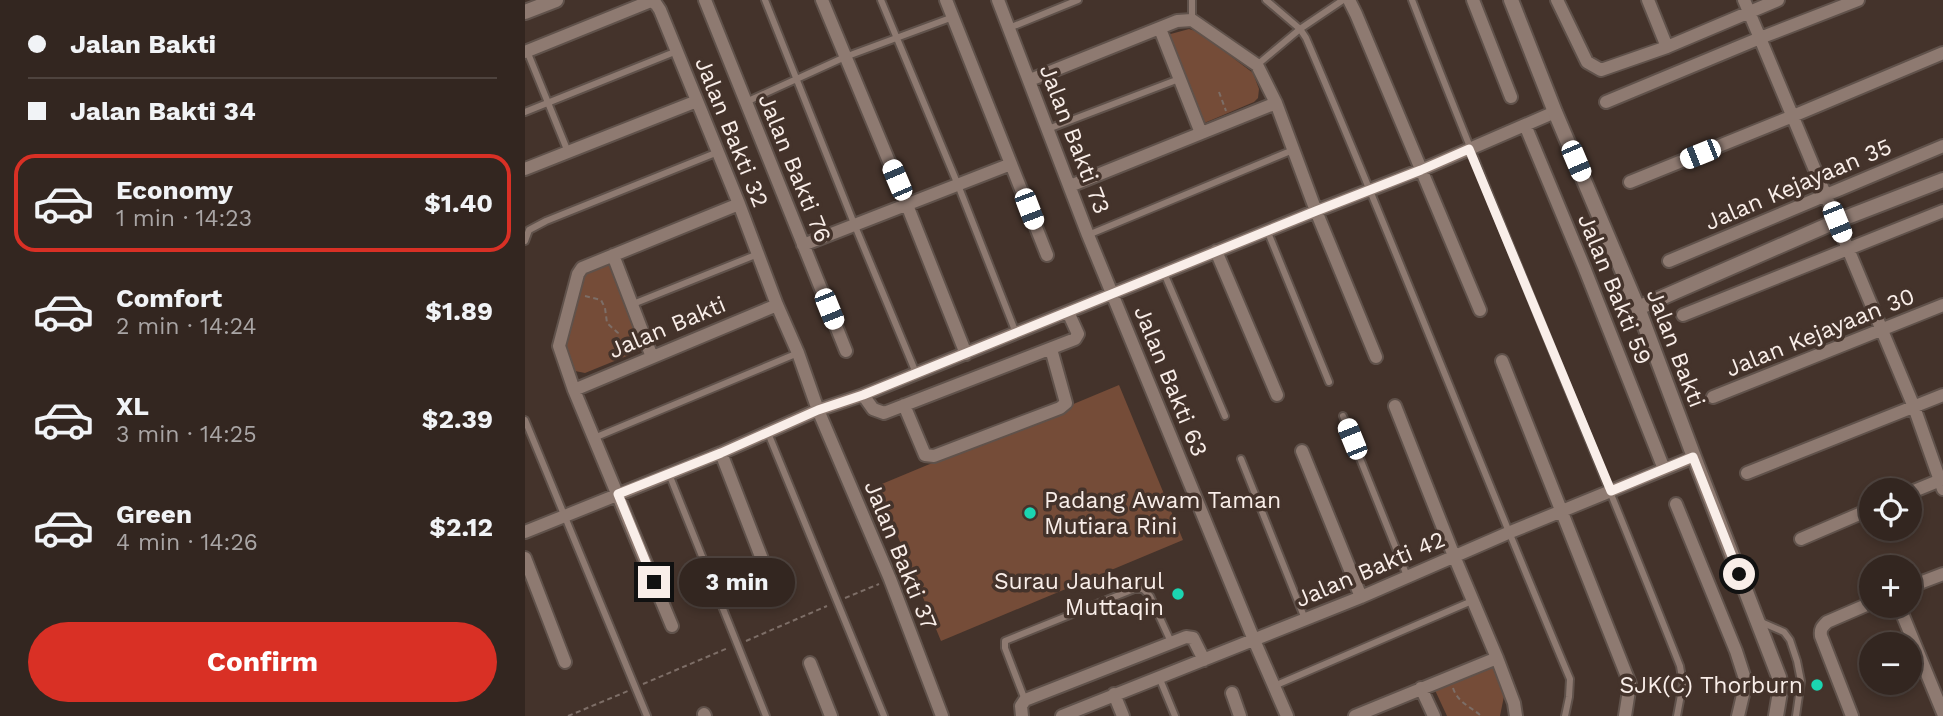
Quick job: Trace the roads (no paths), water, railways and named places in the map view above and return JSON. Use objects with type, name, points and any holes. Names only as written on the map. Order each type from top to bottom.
[{"type":"street","points":[[525,12],[556,0]]},
{"type":"street","name":"Jalan Bakti 76","points":[[705,0],[846,351]]},
{"type":"street","points":[[822,0],[966,354]]},
{"type":"street","points":[[946,0],[1047,255]]},
{"type":"street","name":"Jalan Bakti 73","points":[[998,0],[1112,293]]},
{"type":"street","points":[[1349,0],[1480,310]]},
{"type":"street","points":[[1473,0],[1511,97]]},
{"type":"street","name":"Jalan Bakti","points":[[1511,0],[1638,308],[1693,457],[1758,620],[1781,686],[1776,716]]},
{"type":"street","points":[[1557,0],[1587,62],[1601,71],[1667,47],[1746,6],[1778,0]]},
{"type":"street","points":[[1648,0],[1667,47]]},
{"type":"street","points":[[1606,102],[1858,0]]},
{"type":"street","name":"Jalan Bakti 32","points":[[526,49],[651,1],[656,4],[739,204],[818,410]]},
{"type":"street","points":[[1746,6],[1882,330],[1942,482],[1922,489]]},
{"type":"street","points":[[1030,80],[1177,21],[1192,20],[1257,65],[1276,103],[1316,211],[1377,358]]},
{"type":"street","points":[[1160,29],[1201,134]]},
{"type":"street","points":[[1630,182],[1943,53]]},
{"type":"street","points":[[525,169],[697,101]]},
{"type":"street","points":[[1070,186],[1276,103]]},
{"type":"street","points":[[525,533],[721,453],[818,410],[966,354],[1267,230],[1421,170],[1555,112]]},
{"type":"street","name":"Jalan Bakti 59","points":[[1525,125],[1664,469]]},
{"type":"street","name":"Jalan Kejayaan 35","points":[[1669,261],[1943,146]]},
{"type":"street","points":[[803,245],[1011,164]]},
{"type":"street","points":[[1638,308],[1837,222],[1943,180]]},
{"type":"street","points":[[672,626],[574,390],[559,346],[578,274],[582,268],[739,204]]},
{"type":"street","points":[[1683,314],[1943,211]]},
{"type":"street","points":[[1216,251],[1277,395]]},
{"type":"street","points":[[613,255],[652,358]]},
{"type":"street","name":"Jalan Bakti 63","points":[[1112,293],[1287,716]]},
{"type":"street","name":"Jalan Bakti","points":[[574,390],[777,305]]},
{"type":"street","name":"Jalan Kejayaan 30","points":[[1713,397],[1943,306]]},
{"type":"street","points":[[863,395],[873,409],[884,413],[1051,349],[1075,339],[1078,334],[1068,312]]},
{"type":"street","points":[[904,405],[925,455],[934,456],[1060,408],[1066,403],[1051,349]]},
{"type":"street","points":[[1502,361],[1630,684],[1625,716]]},
{"type":"street","points":[[1747,473],[1943,395]]},
{"type":"street","points":[[1395,406],[1497,658],[1514,703],[1516,716]]},
{"type":"street","name":"Jalan Bakti 37","points":[[818,410],[890,579],[942,716]]},
{"type":"street","points":[[1302,451],[1361,597]]},
{"type":"street","points":[[721,453],[777,598]]},
{"type":"street","name":"Jalan Bakti 42","points":[[1062,716],[1305,620],[1693,457]]},
{"type":"street","points":[[1675,504],[1736,651],[1746,682],[1738,716]]},
{"type":"street","points":[[1801,539],[1859,514]]},
{"type":"street","points":[[525,558],[565,662]]},
{"type":"street","points":[[1922,582],[1943,574]]},
{"type":"street","points":[[1852,716],[1821,636],[1826,622],[1859,608]]},
{"type":"street","points":[[1904,618],[1943,713]]},
{"type":"street","points":[[1022,716],[1021,706],[1025,700],[1186,637],[1193,638],[1204,660]]},
{"type":"street","points":[[1355,716],[1497,658]]},
{"type":"street","points":[[810,663],[831,716]]},
{"type":"street","points":[[1421,688],[1434,716]]},
{"type":"street","points":[[1232,693],[1240,716]]},
{"type":"street","points":[[1114,694],[1123,716]]},
{"type":"lane","points":[[765,0],[916,373]]},
{"type":"lane","points":[[881,0],[1016,333]]},
{"type":"lane","points":[[1009,28],[1078,0]]},
{"type":"lane","points":[[1192,0],[1192,20]]},
{"type":"lane","points":[[1266,0],[1300,29],[1306,38],[1371,189],[1508,533],[1570,679],[1565,716]]},
{"type":"lane","points":[[1257,65],[1300,29],[1343,0]]},
{"type":"lane","points":[[1412,0],[1469,149],[1611,491],[1680,666],[1683,684],[1677,716]]},
{"type":"lane","points":[[746,102],[845,57],[953,18]]},
{"type":"lane","points":[[526,49],[568,152]]},
{"type":"lane","points":[[525,111],[677,51]]},
{"type":"lane","points":[[1048,129],[1179,79]]},
{"type":"lane","points":[[1088,235],[1293,150]]},
{"type":"lane","points":[[525,241],[529,230],[555,217],[718,152]]},
{"type":"lane","points":[[1267,230],[1329,382]]},
{"type":"lane","points":[[632,304],[758,254]]},
{"type":"lane","points":[[1164,272],[1225,416]]},
{"type":"lane","points":[[594,438],[798,353]]},
{"type":"lane","points":[[1343,416],[1407,576]]},
{"type":"lane","points":[[525,420],[647,716]]},
{"type":"lane","points":[[767,431],[884,716]]},
{"type":"lane","points":[[1241,459],[1305,620]]},
{"type":"lane","points":[[669,474],[766,716]]},
{"type":"lane","points":[[1025,700],[1005,648],[1005,641],[1134,589],[1143,589],[1150,596],[1171,642]]},
{"type":"lane","points":[[1274,686],[1474,600]]},
{"type":"lane","points":[[1758,620],[1784,632],[1790,640],[1801,681],[1796,716]]},
{"type":"lane","points":[[1159,677],[1175,716]]},
{"type":"place","name":"Padang Awam Taman Mutiara Rini","points":[[1030,513]]},
{"type":"place","name":"Surau Jauharul Muttaqin","points":[[1178,594]]},
{"type":"place","name":"SJK(C) Thorburn","points":[[1817,685]]}]
